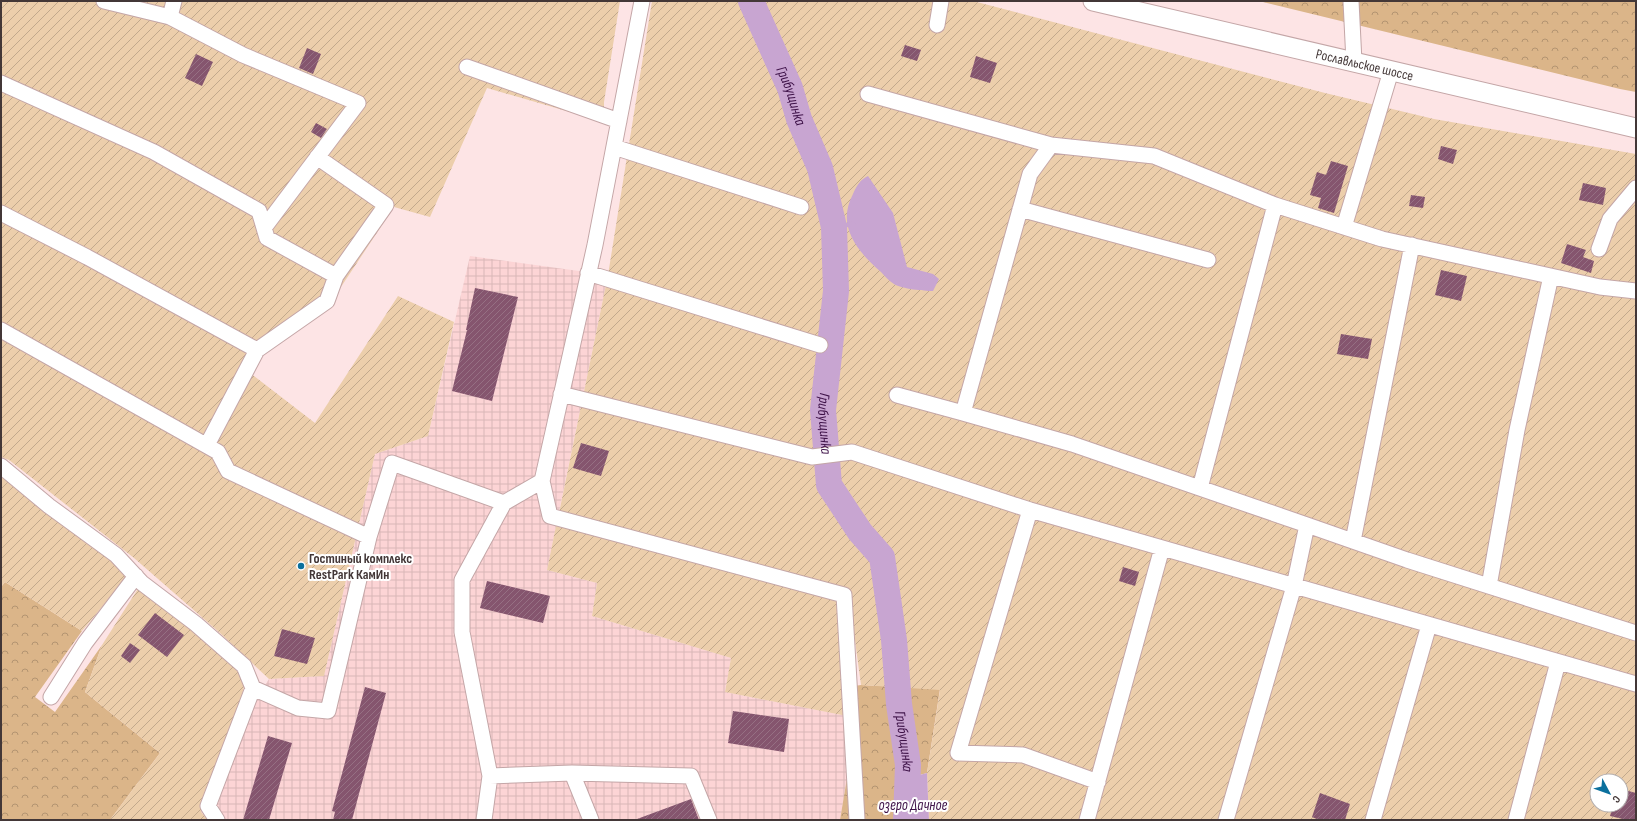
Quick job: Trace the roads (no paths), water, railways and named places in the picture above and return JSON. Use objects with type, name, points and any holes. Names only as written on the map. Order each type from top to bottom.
[{"type":"main road","name":"Рославльское шоссе","points":[[1093,1],[1636,128]]},
{"type":"lane","points":[[104,1],[170,17],[243,55],[358,103],[264,228]]},
{"type":"lane","points":[[170,17],[174,1]]},
{"type":"lane","points":[[642,1],[588,273],[542,481],[550,516],[844,595],[857,820]]},
{"type":"lane","points":[[937,25],[941,1]]},
{"type":"lane","points":[[1351,1],[1354,62]]},
{"type":"lane","points":[[467,67],[619,121]]},
{"type":"lane","points":[[1344,226],[1391,71]]},
{"type":"lane","points":[[1,83],[154,152],[259,212],[267,238],[336,276]]},
{"type":"lane","points":[[868,94],[1051,145],[1154,156],[1275,205],[1382,239],[1600,287],[1636,291]]},
{"type":"lane","points":[[963,412],[1030,174],[1051,145]]},
{"type":"lane","points":[[614,147],[801,207]]},
{"type":"lane","points":[[207,445],[257,350],[327,301],[336,276],[386,205],[318,157]]},
{"type":"lane","points":[[1599,249],[1610,219],[1636,188]]},
{"type":"lane","points":[[1200,488],[1275,205]]},
{"type":"lane","points":[[1020,209],[1208,260]]},
{"type":"lane","points":[[1,213],[87,257],[257,350]]},
{"type":"lane","points":[[1353,541],[1412,245]]},
{"type":"lane","points":[[588,273],[820,345]]},
{"type":"lane","points":[[1489,586],[1517,430],[1551,276]]},
{"type":"lane","points":[[1,330],[207,445],[218,452],[228,471],[369,537]]},
{"type":"lane","points":[[562,394],[812,457],[852,452],[1030,510],[1636,684]]},
{"type":"lane","points":[[897,395],[963,412],[1072,444],[1407,560],[1636,633]]},
{"type":"lane","points":[[253,688],[298,708],[328,711],[369,537],[392,463],[504,503]]},
{"type":"lane","points":[[1,466],[49,506],[116,554],[142,583],[196,624],[244,666],[253,688],[208,806],[217,820]]},
{"type":"lane","points":[[484,820],[490,776],[462,632],[462,580],[504,503],[542,481]]},
{"type":"lane","points":[[1030,510],[958,753],[1023,755],[1098,782]]},
{"type":"lane","points":[[1226,820],[1294,586],[1307,525]]},
{"type":"lane","points":[[1087,820],[1162,548]]},
{"type":"lane","points":[[51,697],[86,643],[136,576]]},
{"type":"lane","points":[[1373,820],[1429,625]]},
{"type":"lane","points":[[1516,820],[1558,662]]},
{"type":"lane","points":[[490,776],[572,774],[692,776],[709,820]]},
{"type":"lane","points":[[572,774],[591,820]]},
{"type":"water","points":[[868,176],[893,213],[907,267],[933,274],[939,279],[933,291],[907,288],[894,284],[872,264],[857,247],[848,227],[848,206],[857,185]]},
{"type":"water","name":"озеро Дачное","points":[[927,773],[929,820],[896,820],[901,780]]},
{"type":"waterway","name":"Грибущинка","points":[[751,1],[790,88],[799,119],[820,168],[834,227],[836,291],[823,410],[829,485],[860,532],[882,557],[894,640],[899,704],[908,765],[906,820]]},
{"type":"waterway","points":[[834,227],[853,224]]},
{"type":"place","name":"Гостиный комплекс RestPark КамИн","points":[[301,566]]}]
